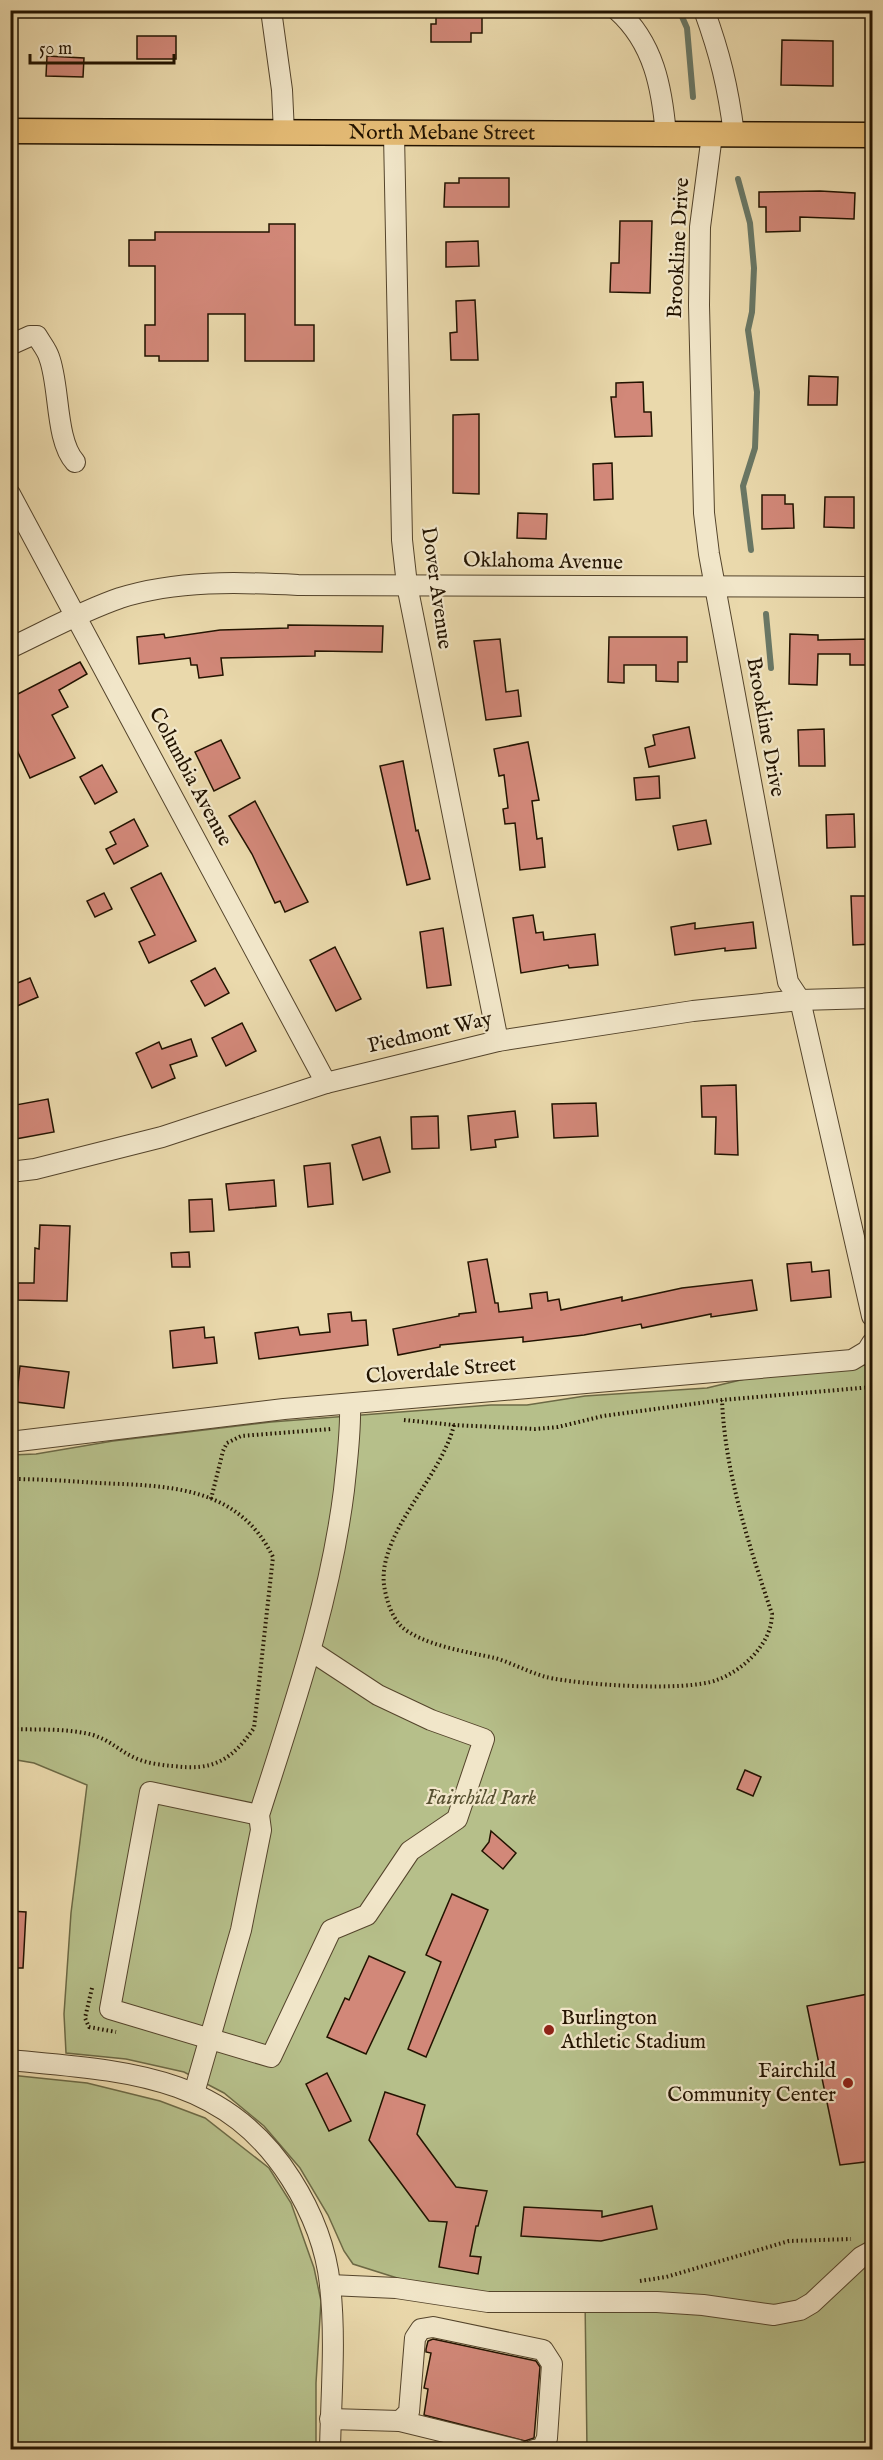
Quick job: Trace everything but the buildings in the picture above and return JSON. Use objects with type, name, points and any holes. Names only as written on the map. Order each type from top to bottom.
[{"type":"main road","name":"North Mebane Street","points":[[10,131],[873,135]]},
{"type":"street","points":[[271,10],[282,90],[284,133]]},
{"type":"street","points":[[617,10],[630,22],[644,42],[656,69],[664,107],[666,135]]},
{"type":"street","name":"Brookline Drive","points":[[704,10],[721,56],[730,98],[700,227],[699,305],[704,513],[715,588],[788,982],[800,1000],[873,1316]]},
{"type":"street","name":"Dover Avenue","points":[[394,134],[402,540],[407,585],[498,1041]]},
{"type":"street","points":[[10,345],[30,336],[37,336],[49,357],[60,417],[70,456],[75,462]]},
{"type":"street","name":"Columbia Avenue","points":[[10,494],[78,616],[326,1083]]},
{"type":"street","name":"Oklahoma Avenue","points":[[10,648],[78,616],[134,595],[206,584],[873,587]]},
{"type":"street","name":"Piedmont Way","points":[[10,1172],[34,1169],[162,1137],[326,1083],[498,1041],[634,1019],[800,1000],[873,998]]},
{"type":"street","name":"Cloverdale Street","points":[[10,1442],[162,1422],[852,1360],[867,1351],[872,1344]]},
{"type":"street","points":[[194,2092],[241,1930],[261,1830],[259,1815],[311,1651],[339,1527],[351,1426],[350,1404]]},
{"type":"street","points":[[259,1815],[150,1792],[110,2009],[271,2057],[331,1930],[367,1916],[410,1851],[457,1819],[484,1739],[431,1720],[378,1695],[311,1651]]},
{"type":"street","points":[[10,2060],[134,2074],[194,2092],[251,2129],[277,2157],[310,2209],[321,2241],[330,2285],[330,2450]]},
{"type":"street","points":[[330,2285],[396,2288],[488,2302],[657,2302],[774,2314],[800,2310],[812,2303],[861,2258],[873,2251]]},
{"type":"street","points":[[400,2421],[409,2412],[415,2338],[421,2329],[433,2327],[543,2350],[552,2364],[548,2438],[542,2449],[534,2450]]},
{"type":"street","points":[[330,2419],[400,2421],[518,2450]]},
{"type":"path","points":[[399,1419],[508,1429],[558,1427],[603,1416],[722,1400],[873,1387]]},
{"type":"path","points":[[454,1425],[450,1443],[386,1557],[384,1584],[393,1614],[401,1626],[419,1639],[498,1659],[544,1677],[612,1684],[692,1684],[717,1680],[743,1664],[758,1651],[772,1625],[772,1614],[729,1468],[723,1432],[722,1400]]},
{"type":"path","points":[[211,1498],[222,1451],[227,1443],[241,1436],[351,1426]]},
{"type":"path","points":[[10,1479],[160,1486],[199,1492],[235,1511],[263,1537],[273,1557],[254,1728],[241,1747],[217,1764],[192,1768],[148,1762],[133,1757],[109,1740],[89,1734],[10,1729]]},
{"type":"path","points":[[636,2282],[666,2277],[789,2241],[856,2238]]},
{"type":"green space","name":"Fairchild Park","points":[[872,1360],[872,2449],[587,2449],[585,2298],[501,2296],[432,2289],[353,2264],[300,2168],[264,2126],[224,2093],[184,2072],[126,2059],[66,2053],[64,2014],[71,1913],[87,1785],[34,1763],[11,1759],[11,1455],[36,1454],[113,1441],[271,1422],[491,1405],[527,1405],[585,1396],[707,1388],[774,1372],[839,1365],[865,1365]]},
{"type":"green space","points":[[10,2075],[87,2083],[160,2101],[205,2118],[269,2168],[291,2203],[314,2268],[321,2301],[316,2383],[316,2449],[11,2449]]},
{"type":"waterway","points":[[679,10],[687,28],[693,97]]},
{"type":"waterway","points":[[738,179],[750,223],[754,268],[752,312],[748,330],[757,392],[755,448],[743,486],[751,550]]},
{"type":"waterway","points":[[766,614],[771,668]]},
{"type":"place","name":"Burlington Athletic Stadium","points":[[549,2030]]},
{"type":"place","name":"Fairchild Community Center","points":[[848,2083]]}]
